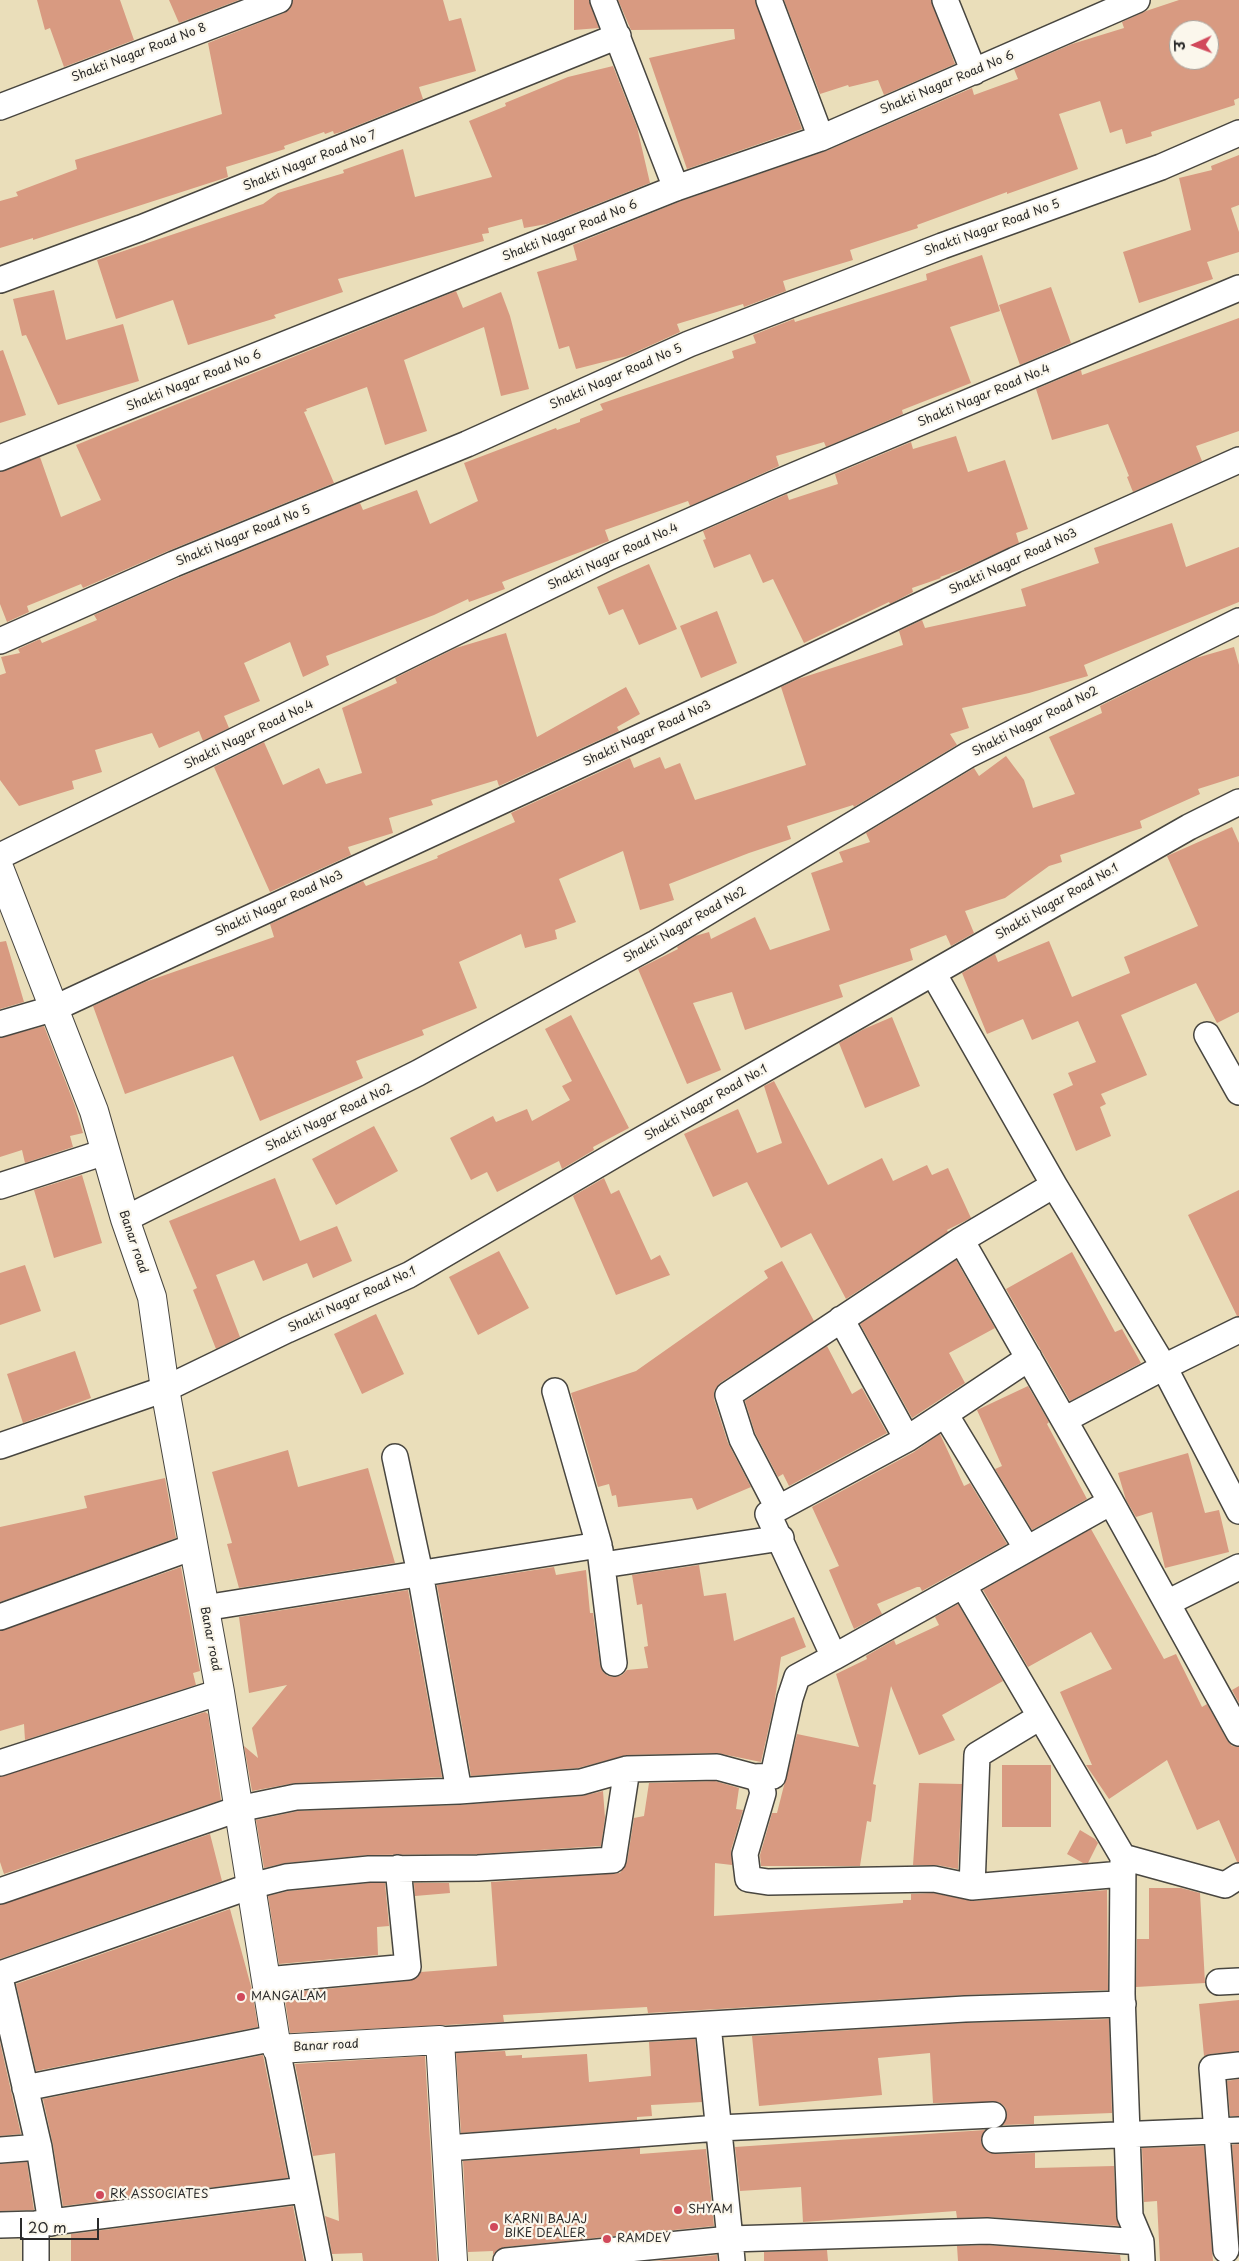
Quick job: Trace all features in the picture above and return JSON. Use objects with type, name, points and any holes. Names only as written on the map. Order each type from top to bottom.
[{"type":"street","name":"Shakti Nagar Road No 8","points":[[0,107],[279,0]]},
{"type":"street","points":[[603,0],[676,188]]},
{"type":"street","points":[[769,0],[821,138]]},
{"type":"street","points":[[945,0],[974,72]]},
{"type":"street","name":"Shakti Nagar Road No 6","points":[[0,458],[676,188],[821,138],[974,72],[1106,6],[1137,0]]},
{"type":"street","name":"Shakti Nagar Road No 7","points":[[0,280],[142,228],[618,36]]},
{"type":"street","name":"Shakti Nagar Road No 5","points":[[0,641],[174,564],[467,444],[689,344],[942,246],[1161,167],[1239,133]]},
{"type":"street","name":"Shakti Nagar Road No.4","points":[[0,856],[609,557],[774,484],[1239,288]]},
{"type":"street","name":"Shakti Nagar Road No3","points":[[0,1024],[55,1008],[748,687],[1015,560],[1239,460]]},
{"type":"street","name":"Shakti Nagar Road No2","points":[[125,1219],[418,1073],[648,947],[968,755],[1239,621]]},
{"type":"street","name":"Shakti Nagar Road No.1","points":[[0,1446],[165,1389],[287,1330],[409,1276],[932,973],[1189,827],[1239,802]]},
{"type":"street","name":"Banar road","points":[[0,870],[94,1112],[125,1219],[152,1297],[165,1389],[220,1692],[276,2043],[440,2040]]},
{"type":"street","points":[[932,973],[1054,1185],[1164,1367],[1239,1511]]},
{"type":"street","points":[[1207,1035],[1239,1092]]},
{"type":"street","points":[[0,1186],[105,1152]]},
{"type":"street","points":[[778,1508],[742,1439],[728,1395],[960,1240],[1054,1185]]},
{"type":"street","points":[[960,1240],[1111,1502],[1239,1733]]},
{"type":"street","points":[[840,1319],[906,1439]]},
{"type":"street","points":[[1064,1420],[1239,1330]]},
{"type":"street","points":[[834,1657],[781,1538],[768,1514],[906,1439],[1029,1358]]},
{"type":"street","points":[[555,1391],[601,1555],[614,1663]]},
{"type":"street","points":[[945,1414],[1027,1549]]},
{"type":"street","points":[[395,1457],[420,1572],[459,1791]]},
{"type":"street","points":[[0,1891],[238,1809],[296,1797],[459,1791],[581,1782],[627,1769],[717,1767],[754,1777],[773,1776],[790,1698],[797,1677],[1111,1502]]},
{"type":"street","points":[[204,1608],[420,1572],[781,1538]]},
{"type":"street","points":[[0,1617],[193,1547]]},
{"type":"street","points":[[1167,1603],[1239,1567]]},
{"type":"street","points":[[506,2261],[731,2250],[987,2231],[1141,2251],[1130,2216],[1126,2136],[1123,2004],[1123,1866],[964,1585]]},
{"type":"street","points":[[0,1763],[220,1692]]},
{"type":"street","points":[[972,1887],[977,1755],[1040,1717]]},
{"type":"street","points":[[0,1974],[251,1886],[286,1877],[398,1868],[478,1868],[613,1860],[627,1769]]},
{"type":"street","points":[[754,1777],[760,1782],[763,1793],[745,1854],[748,1879],[768,1882],[934,1879],[972,1887],[1123,1866],[1225,1885],[1239,1876]]},
{"type":"street","points":[[266,1980],[408,1967],[398,1868]]},
{"type":"street","points":[[0,1978],[39,2147],[44,2224],[36,2261]]},
{"type":"street","points":[[453,2261],[440,2040],[965,2009],[1123,2004]]},
{"type":"street","points":[[708,2025],[731,2250]]},
{"type":"street","points":[[25,2088],[276,2043],[319,2261]]},
{"type":"street","points":[[1231,2254],[1228,2131],[1212,2068],[1239,2065]]},
{"type":"street","points":[[447,2148],[719,2128],[993,2115]]},
{"type":"street","points":[[995,2140],[1228,2131]]},
{"type":"street","points":[[0,2150],[39,2147]]},
{"type":"street","points":[[0,2225],[44,2224],[304,2190]]},
{"type":"building","points":[[37,0],[120,0],[134,40],[64,67],[50,28],[45,30]]},
{"type":"building","points":[[169,0],[239,0],[179,23]]},
{"type":"building","points":[[293,0],[443,0],[449,21],[461,18],[476,71],[419,87],[423,99],[341,132],[334,134],[333,131],[325,134],[324,132],[284,146],[285,149],[226,167],[228,177],[33,240],[33,238],[0,248],[0,201],[18,196],[16,192],[77,169],[75,160],[222,114],[208,43],[284,13],[290,9]]},
{"type":"building","points":[[574,0],[589,0],[599,28],[574,30]]},
{"type":"building","points":[[618,0],[755,0],[802,129],[687,169],[649,58],[735,39],[734,29],[631,30]]},
{"type":"building","points":[[784,0],[931,0],[955,64],[884,95],[878,80],[849,87],[848,85],[820,94]]},
{"type":"building","points":[[1179,0],[1239,0],[1239,98],[1234,100],[1235,105],[1151,132],[1152,136],[1126,144],[1122,129],[1110,133],[1100,101],[1059,114],[1078,169],[1007,194],[1007,192],[917,225],[918,228],[850,250],[853,260],[783,281],[786,291],[744,307],[743,304],[677,324],[680,332],[627,356],[576,369],[569,346],[559,349],[537,272],[577,260],[573,245],[681,201],[826,151],[972,88],[974,95],[1018,79],[1014,69],[1072,44],[1124,28],[1122,22],[1146,11]]},
{"type":"building","points":[[613,66],[637,127],[650,183],[547,224],[524,228],[522,219],[488,228],[489,233],[482,234],[484,241],[338,279],[343,292],[274,315],[276,318],[188,345],[173,300],[116,319],[97,260],[263,204],[278,193],[344,173],[343,170],[403,149],[415,197],[492,177],[469,121],[506,106],[505,103],[568,77]]},
{"type":"building","points":[[1239,155],[1239,205],[1231,208],[1239,232],[1239,252],[1207,262],[1213,279],[1139,303],[1123,252],[1191,230],[1179,178],[1212,170],[1211,166]]},
{"type":"building","points":[[982,255],[1000,311],[950,327],[971,383],[902,410],[903,414],[826,447],[824,442],[776,456],[779,466],[690,506],[688,501],[605,530],[609,541],[502,582],[505,589],[469,602],[468,599],[434,615],[326,656],[329,665],[303,677],[290,642],[244,663],[260,701],[224,716],[229,728],[203,741],[199,731],[159,748],[152,733],[95,750],[102,772],[72,781],[74,789],[19,806],[0,780],[0,675],[6,673],[1,657],[20,653],[18,649],[40,639],[42,643],[97,620],[94,615],[180,577],[360,503],[363,510],[417,490],[430,524],[478,501],[464,463],[556,428],[557,430],[580,422],[580,419],[603,410],[600,404],[734,358],[732,351],[756,343],[753,335],[794,319],[795,322],[927,280],[926,274]]},
{"type":"building","points":[[1051,287],[1071,343],[1020,365],[999,305]]},
{"type":"building","points":[[54,290],[66,340],[123,324],[139,381],[58,405],[26,335],[22,336],[13,299]]},
{"type":"building","points":[[456,291],[463,308],[501,292],[510,316],[529,389],[501,396],[484,327],[404,360],[427,431],[385,445],[367,387],[306,409],[307,411],[304,412],[334,483],[83,588],[81,584],[27,606],[29,612],[7,622],[0,604],[0,472],[40,457],[61,517],[101,500],[76,445]]},
{"type":"building","points":[[1239,318],[1239,431],[1196,446],[1202,461],[1133,492],[1127,477],[1129,476],[1108,424],[1052,440],[1036,389],[1081,370],[1082,375]]},
{"type":"building","points":[[3,350],[26,415],[0,423],[0,351]]},
{"type":"building","points":[[956,436],[968,472],[1005,460],[1028,529],[1016,533],[1019,543],[941,578],[912,588],[913,592],[890,604],[889,602],[804,643],[773,579],[763,583],[750,554],[714,568],[703,540],[706,539],[703,531],[787,494],[789,500],[838,484],[835,474],[911,442],[913,449]]},
{"type":"building","points":[[1172,523],[1186,567],[1239,547],[1239,602],[1084,665],[1088,676],[1029,693],[962,708],[969,728],[950,734],[957,745],[854,807],[853,805],[787,826],[791,839],[669,884],[674,900],[640,910],[623,851],[559,879],[576,922],[555,930],[557,939],[525,948],[521,934],[459,962],[477,1008],[422,1030],[424,1035],[356,1061],[363,1078],[260,1121],[233,1056],[125,1094],[93,1006],[145,982],[274,937],[270,924],[363,881],[366,886],[438,858],[437,856],[515,822],[511,813],[630,758],[634,768],[660,757],[665,769],[680,763],[695,800],[806,765],[781,687],[798,679],[903,645],[899,631],[922,620],[925,628],[1026,606],[1021,589],[1099,563],[1094,548]]},
{"type":"building","points":[[649,564],[677,629],[639,645],[623,609],[609,615],[597,587]]},
{"type":"building","points":[[717,611],[737,663],[701,678],[680,626]]},
{"type":"building","points":[[506,633],[537,737],[626,687],[640,714],[617,727],[619,731],[499,786],[497,780],[431,800],[433,805],[389,818],[393,833],[348,847],[351,855],[270,892],[214,767],[264,742],[283,785],[319,768],[326,784],[362,773],[342,708],[397,683],[395,678],[456,648]]},
{"type":"building","points":[[1234,647],[1239,665],[1239,776],[1198,789],[1200,794],[1140,821],[1142,828],[1060,855],[1062,862],[1049,866],[1005,898],[965,911],[974,933],[951,946],[946,935],[910,949],[913,960],[839,985],[843,997],[745,1030],[732,992],[693,1003],[721,1070],[687,1084],[638,969],[678,949],[677,947],[695,936],[709,932],[711,939],[755,917],[770,950],[830,930],[811,873],[843,862],[839,852],[870,842],[866,833],[974,768],[979,776],[1006,756],[1024,780],[1033,808],[1075,794],[1049,737],[1102,713],[1100,706],[1196,658]]},
{"type":"building","points":[[1232,827],[1239,843],[1239,1012],[1217,1023],[1196,983],[1121,1015],[1147,1075],[1101,1094],[1106,1104],[1100,1107],[1111,1136],[1076,1151],[1053,1094],[1073,1085],[1068,1073],[1096,1062],[1078,1021],[1032,1040],[1023,1019],[987,1034],[962,973],[995,954],[998,962],[1049,941],[1072,997],[1130,973],[1124,957],[1198,926],[1167,856]]},
{"type":"building","points":[[6,941],[24,1002],[0,1009],[0,942]]},
{"type":"building","points":[[571,1015],[629,1128],[593,1147],[594,1150],[562,1169],[559,1161],[497,1192],[487,1172],[471,1180],[450,1138],[493,1116],[496,1122],[527,1109],[532,1121],[570,1100],[562,1086],[572,1081],[545,1029]]},
{"type":"building","points":[[892,1017],[920,1086],[865,1108],[839,1043],[864,1029]]},
{"type":"building","points":[[44,1026],[75,1106],[83,1133],[70,1136],[73,1147],[25,1163],[22,1150],[0,1157],[0,1038]]},
{"type":"building","points":[[774,1081],[828,1185],[882,1158],[893,1181],[927,1165],[932,1175],[948,1168],[971,1218],[947,1230],[948,1232],[846,1299],[811,1233],[781,1248],[747,1182],[713,1197],[684,1134],[738,1109],[757,1153],[782,1143],[764,1086]]},
{"type":"building","points":[[374,1126],[398,1171],[336,1205],[312,1159]]},
{"type":"building","points":[[82,1175],[102,1243],[54,1258],[34,1190]]},
{"type":"building","points":[[275,1178],[300,1241],[337,1226],[352,1261],[313,1278],[307,1263],[263,1281],[254,1260],[216,1275],[240,1337],[216,1349],[193,1290],[197,1288],[169,1221]]},
{"type":"building","points":[[604,1178],[611,1194],[619,1190],[651,1260],[660,1255],[670,1275],[616,1295],[573,1196]]},
{"type":"building","points":[[1239,1190],[1239,1316],[1237,1316],[1188,1215]]},
{"type":"building","points":[[499,1251],[529,1308],[478,1335],[449,1277]]},
{"type":"building","points":[[1072,1252],[1115,1332],[1122,1329],[1141,1363],[1070,1401],[1006,1289]]},
{"type":"building","points":[[956,1260],[995,1328],[949,1353],[965,1383],[912,1418],[860,1324]]},
{"type":"building","points":[[782,1261],[814,1321],[720,1383],[714,1391],[714,1399],[728,1443],[751,1487],[697,1510],[692,1498],[618,1507],[616,1495],[612,1496],[609,1484],[598,1487],[571,1393],[636,1371],[768,1278],[764,1271]]},
{"type":"building","points":[[25,1265],[41,1311],[0,1325],[0,1273]]},
{"type":"building","points":[[376,1314],[404,1374],[362,1394],[334,1334]]},
{"type":"building","points":[[827,1346],[852,1394],[862,1388],[887,1433],[789,1486],[783,1474],[778,1477],[755,1433],[745,1401]]},
{"type":"building","points":[[75,1351],[91,1398],[23,1423],[7,1374]]},
{"type":"building","points":[[1028,1386],[1049,1422],[1047,1424],[1087,1499],[1032,1530],[995,1469],[1002,1466],[977,1410]]},
{"type":"building","points":[[940,1434],[964,1486],[970,1483],[1007,1544],[922,1591],[920,1587],[917,1587],[877,1604],[882,1614],[854,1629],[829,1570],[839,1566],[812,1507],[914,1452]]},
{"type":"building","points":[[288,1450],[298,1487],[368,1468],[395,1563],[239,1588],[227,1544],[232,1543],[212,1472]]},
{"type":"building","points":[[1188,1453],[1205,1513],[1219,1510],[1229,1552],[1165,1568],[1152,1512],[1136,1517],[1126,1500],[1118,1473]]},
{"type":"building","points":[[165,1478],[176,1538],[0,1602],[0,1527],[87,1508],[84,1496]]},
{"type":"building","points":[[1091,1529],[1164,1659],[1176,1654],[1202,1707],[1207,1704],[1227,1740],[1232,1746],[1239,1747],[1239,1862],[1237,1862],[1219,1820],[1197,1830],[1167,1760],[1109,1799],[1086,1765],[1092,1765],[1060,1692],[1112,1669],[1091,1632],[1028,1667],[983,1590]]},
{"type":"building","points":[[699,1565],[704,1596],[726,1593],[734,1641],[794,1617],[806,1647],[781,1657],[774,1705],[761,1762],[717,1753],[627,1755],[578,1768],[471,1776],[437,1585],[554,1567],[556,1575],[586,1570],[590,1613],[593,1613],[600,1665],[603,1672],[608,1676],[615,1677],[622,1675],[627,1670],[648,1668],[644,1647],[648,1646],[642,1604],[637,1605],[632,1575]]},
{"type":"building","points":[[181,1567],[200,1671],[193,1673],[196,1685],[25,1740],[24,1724],[0,1731],[0,1631]]},
{"type":"building","points":[[408,1590],[442,1777],[295,1783],[252,1791],[244,1746],[258,1758],[252,1728],[287,1685],[249,1693],[239,1617]]},
{"type":"building","points":[[958,1604],[1003,1681],[942,1715],[955,1740],[919,1755],[891,1686],[873,1784],[876,1785],[871,1822],[867,1821],[860,1866],[761,1866],[760,1855],[772,1813],[777,1813],[797,1734],[859,1747],[836,1674],[867,1659],[866,1656],[894,1640],[896,1645],[939,1625],[935,1617]]},
{"type":"building","points":[[1239,1686],[1239,1703],[1232,1690]]},
{"type":"building","points":[[205,1712],[208,1714],[221,1800],[4,1874],[0,1862],[0,1777]]},
{"type":"building","points":[[1002,1765],[1051,1765],[1051,1827],[1002,1827]]},
{"type":"building","points":[[715,1781],[739,1788],[736,1809],[743,1810],[731,1850],[732,1865],[715,1863],[714,1916],[903,1903],[903,1900],[911,1900],[911,1894],[933,1893],[973,1901],[1107,1890],[1108,1990],[964,1995],[648,2013],[647,2007],[503,2015],[504,2022],[290,2033],[284,1993],[409,1981],[417,1978],[421,1972],[497,1966],[491,1882],[620,1873],[627,1862],[634,1818],[644,1816],[649,1783]]},
{"type":"building","points":[[919,1783],[962,1784],[958,1869],[937,1865],[913,1865]]},
{"type":"building","points":[[603,1791],[605,1818],[601,1846],[478,1854],[368,1855],[285,1863],[264,1868],[256,1820],[298,1811],[460,1805],[582,1796]]},
{"type":"building","points":[[1080,1830],[1098,1843],[1088,1863],[1083,1863],[1067,1854]]},
{"type":"building","points":[[210,1834],[222,1881],[0,1959],[0,1905]]},
{"type":"building","points":[[385,1883],[389,1926],[377,1927],[378,1955],[279,1964],[268,1896],[288,1891]]},
{"type":"building","points":[[414,1883],[449,1883],[450,1893],[415,1896]]},
{"type":"building","points":[[1149,1888],[1181,1888],[1200,1893],[1205,1983],[1136,1987],[1137,1939],[1149,1939]]},
{"type":"building","points":[[230,1909],[252,1990],[258,2027],[36,2071],[16,1984]]},
{"type":"building","points":[[1239,2000],[1239,2051],[1204,2056],[1199,2004]]},
{"type":"building","points":[[1109,2019],[1112,2113],[1034,2116],[1034,2124],[1002,2125],[1007,2114],[1005,2107],[999,2102],[933,2103],[930,2053],[878,2058],[882,2095],[759,2106],[752,2036],[966,2023]]},
{"type":"building","points":[[695,2039],[702,2102],[651,2105],[652,2116],[637,2117],[637,2120],[461,2133],[456,2053],[505,2051],[506,2056],[522,2055],[522,2058],[587,2054],[589,2082],[651,2076],[649,2042]]},
{"type":"building","points":[[0,2042],[11,2091],[21,2134],[0,2136]]},
{"type":"building","points":[[263,2055],[288,2178],[63,2206],[43,2099]]},
{"type":"building","points":[[425,2056],[437,2261],[363,2261],[362,2253],[332,2254],[325,2216],[339,2221],[335,2153],[313,2156],[295,2064]]},
{"type":"building","points":[[1239,2079],[1239,2116],[1230,2116],[1227,2081]]},
{"type":"building","points":[[985,2130],[981,2141],[983,2147],[988,2152],[996,2154],[1035,2153],[1035,2168],[1114,2166],[1116,2217],[1119,2226],[988,2217],[957,2218],[956,2211],[803,2222],[801,2187],[740,2191],[735,2147]]},
{"type":"building","points":[[1239,2144],[1239,2232],[1232,2145]]},
{"type":"building","points":[[1204,2146],[1213,2261],[1160,2261],[1157,2201],[1144,2202],[1142,2148]]},
{"type":"building","points":[[640,2148],[640,2154],[706,2149],[714,2226],[505,2247],[497,2250],[493,2255],[493,2251],[468,2252],[463,2161]]},
{"type":"building","points":[[27,2162],[34,2210],[0,2211],[0,2164]]},
{"type":"building","points":[[293,2206],[304,2261],[71,2261],[71,2234]]},
{"type":"building","points":[[987,2245],[1120,2255],[1121,2261],[958,2261],[957,2246]]},
{"type":"building","points":[[827,2250],[828,2261],[764,2261],[764,2252]]},
{"type":"building","points":[[717,2255],[717,2261],[653,2261]]},
{"type":"place","name":"MANGALAM","points":[[241,1997]]},
{"type":"place","name":"RK ASSOCIATES","points":[[100,2195]]},
{"type":"place","name":"SHYAM","points":[[678,2210]]},
{"type":"place","name":"KARNI BAJAJ BIKE DEALER","points":[[494,2227]]},
{"type":"place","name":"RAMDEV","points":[[607,2239]]}]
